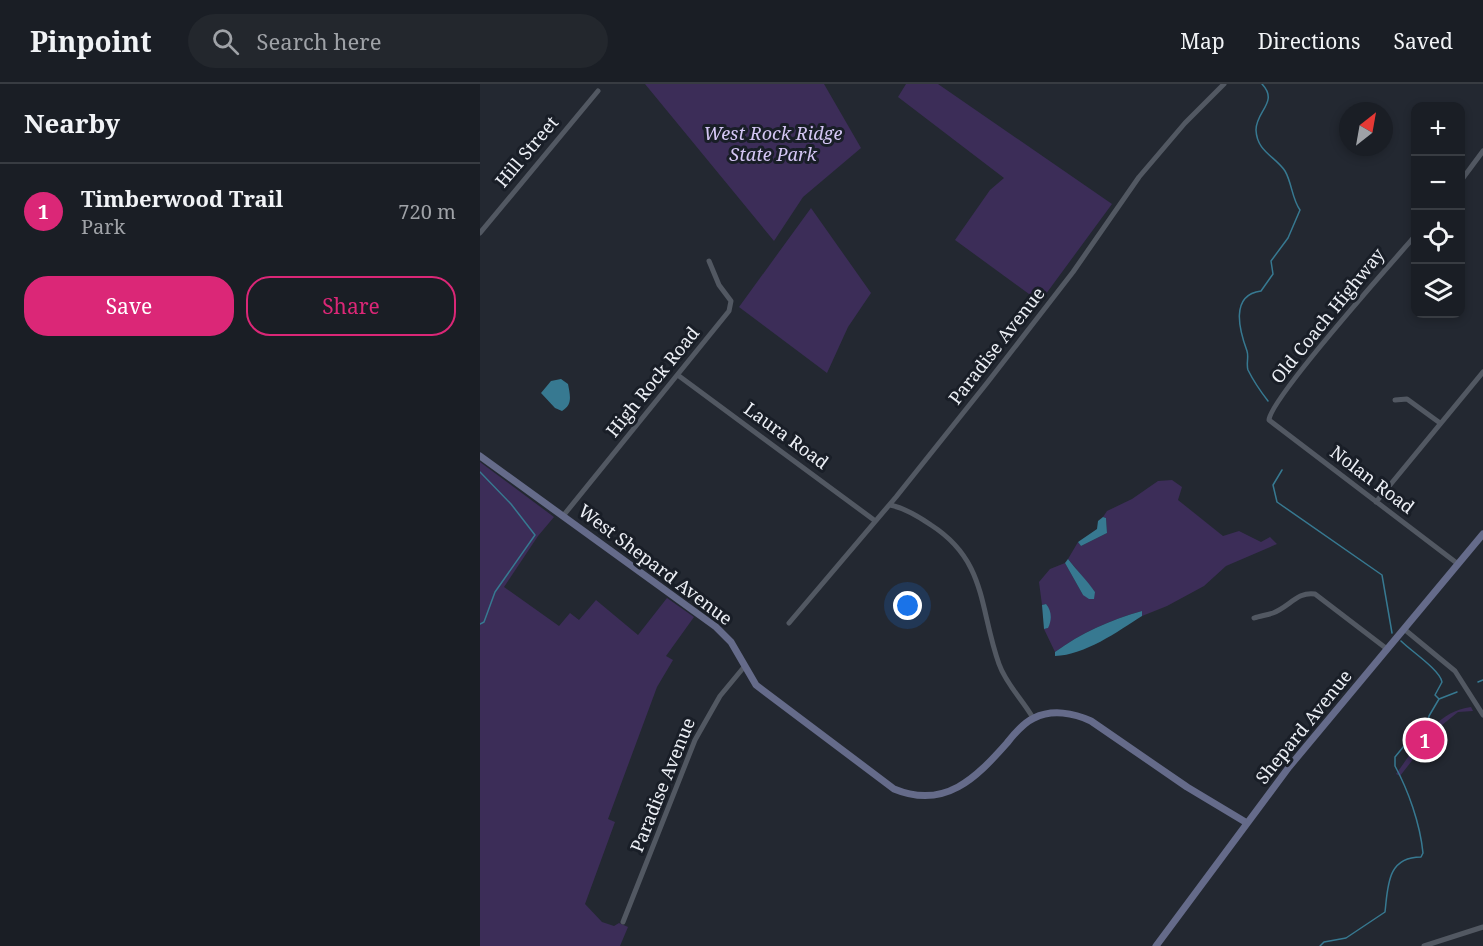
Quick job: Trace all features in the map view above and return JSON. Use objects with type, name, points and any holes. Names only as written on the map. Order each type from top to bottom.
[{"type":"street","name":"Paradise Avenue","points":[[789,623],[874,520],[890,505],[1053,298],[1139,177],[1185,123],[1224,84]]},
{"type":"street","name":"Hill Street","points":[[480,233],[598,91]]},
{"type":"street","points":[[1465,176],[1483,151]]},
{"type":"street","name":"Old Coach Highway","points":[[1269,420],[1273,407],[1301,370],[1411,241]]},
{"type":"street","name":"High Rock Road","points":[[563,516],[679,376],[732,306],[716,280],[709,261]]},
{"type":"street","points":[[1376,502],[1483,372]]},
{"type":"street","name":"Laura Road","points":[[679,376],[874,520]]},
{"type":"street","points":[[1395,400],[1407,399],[1440,423]]},
{"type":"street","name":"Nolan Road","points":[[1269,420],[1458,564]]},
{"type":"street","name":"West Shepard Avenue","points":[[480,456],[716,627],[732,642],[744,667],[764,692],[884,784],[903,793],[921,796],[954,789],[970,782],[1033,718]]},
{"type":"street","points":[[890,505],[900,507],[943,532],[964,554],[982,593],[1001,671],[1033,718],[1061,713],[1077,715],[1091,721],[1187,787],[1247,823]]},
{"type":"street","name":"Shepard Avenue","points":[[1156,946],[1302,751],[1483,534]]},
{"type":"street","points":[[1254,618],[1274,613],[1307,592],[1316,594],[1387,649]]},
{"type":"street","points":[[1404,629],[1455,671],[1483,716]]},
{"type":"street","name":"Paradise Avenue","points":[[623,922],[695,740],[720,696],[744,667]]},
{"type":"street","points":[[1424,946],[1483,927]]},
{"type":"green space","name":"West Rock Ridge State Park","points":[[645,84],[824,84],[861,148],[803,197],[774,241]]},
{"type":"green space","points":[[906,84],[938,84],[1112,204],[1040,302],[955,240],[990,190],[1004,178],[898,97]]},
{"type":"green space","name":"West Rock Ridge State Park","points":[[811,208],[871,293],[848,327],[827,373],[739,307]]},
{"type":"green space","points":[[480,462],[554,517],[538,536],[504,587],[559,626],[570,613],[579,620],[596,600],[638,635],[667,598],[694,617],[666,656],[673,660],[657,687],[608,819],[615,822],[585,904],[602,922],[614,926],[619,923],[628,927],[620,946],[480,946]]},
{"type":"green space","points":[[1172,480],[1182,487],[1178,500],[1223,536],[1239,531],[1261,542],[1270,537],[1277,544],[1226,566],[1204,586],[1167,606],[1142,616],[1142,611],[1107,623],[1055,652],[1044,629],[1048,628],[1046,604],[1042,605],[1039,582],[1050,569],[1065,563],[1083,595],[1095,592],[1068,559],[1078,542],[1081,546],[1107,533],[1106,518],[1103,517],[1107,511],[1132,499],[1158,481]]},
{"type":"green space","points":[[1471,707],[1473,711],[1458,712],[1436,730],[1400,776],[1396,774],[1419,742],[1437,723],[1447,715]]},
{"type":"water","points":[[561,379],[568,384],[570,396],[568,406],[562,411],[555,408],[541,393],[551,381]]},
{"type":"water","points":[[1103,517],[1106,518],[1107,533],[1081,546],[1078,542],[1097,529],[1098,521]]},
{"type":"water","points":[[1068,559],[1095,592],[1094,599],[1083,595],[1065,563]]},
{"type":"water","points":[[1046,604],[1051,619],[1048,628],[1044,629],[1042,605]]},
{"type":"water","points":[[1142,611],[1142,616],[1100,642],[1078,652],[1055,656],[1055,652],[1086,633]]},
{"type":"waterway","points":[[1262,84],[1267,90],[1268,101],[1257,123],[1257,137],[1263,149],[1285,171],[1300,210],[1288,238],[1271,261],[1273,274],[1261,291],[1244,299],[1239,315],[1248,353],[1248,370],[1268,401]]},
{"type":"waterway","points":[[1282,470],[1273,485],[1277,502],[1382,575],[1392,633]]},
{"type":"waterway","points":[[480,472],[511,504],[535,535],[495,592],[484,622],[480,624]]},
{"type":"waterway","points":[[1320,946],[1324,942],[1346,938],[1385,912],[1389,883],[1395,868],[1410,858],[1421,857],[1423,853],[1416,819],[1409,796],[1395,766],[1395,757],[1404,746],[1414,745],[1427,730],[1429,716],[1439,699],[1435,695],[1442,682],[1431,666],[1401,641]]},
{"type":"waterway","points":[[1478,682],[1483,680]]},
{"type":"waterway","points":[[1439,699],[1457,692]]},
{"type":"place","name":"Timberwood Trail","points":[[1425,740]]}]
